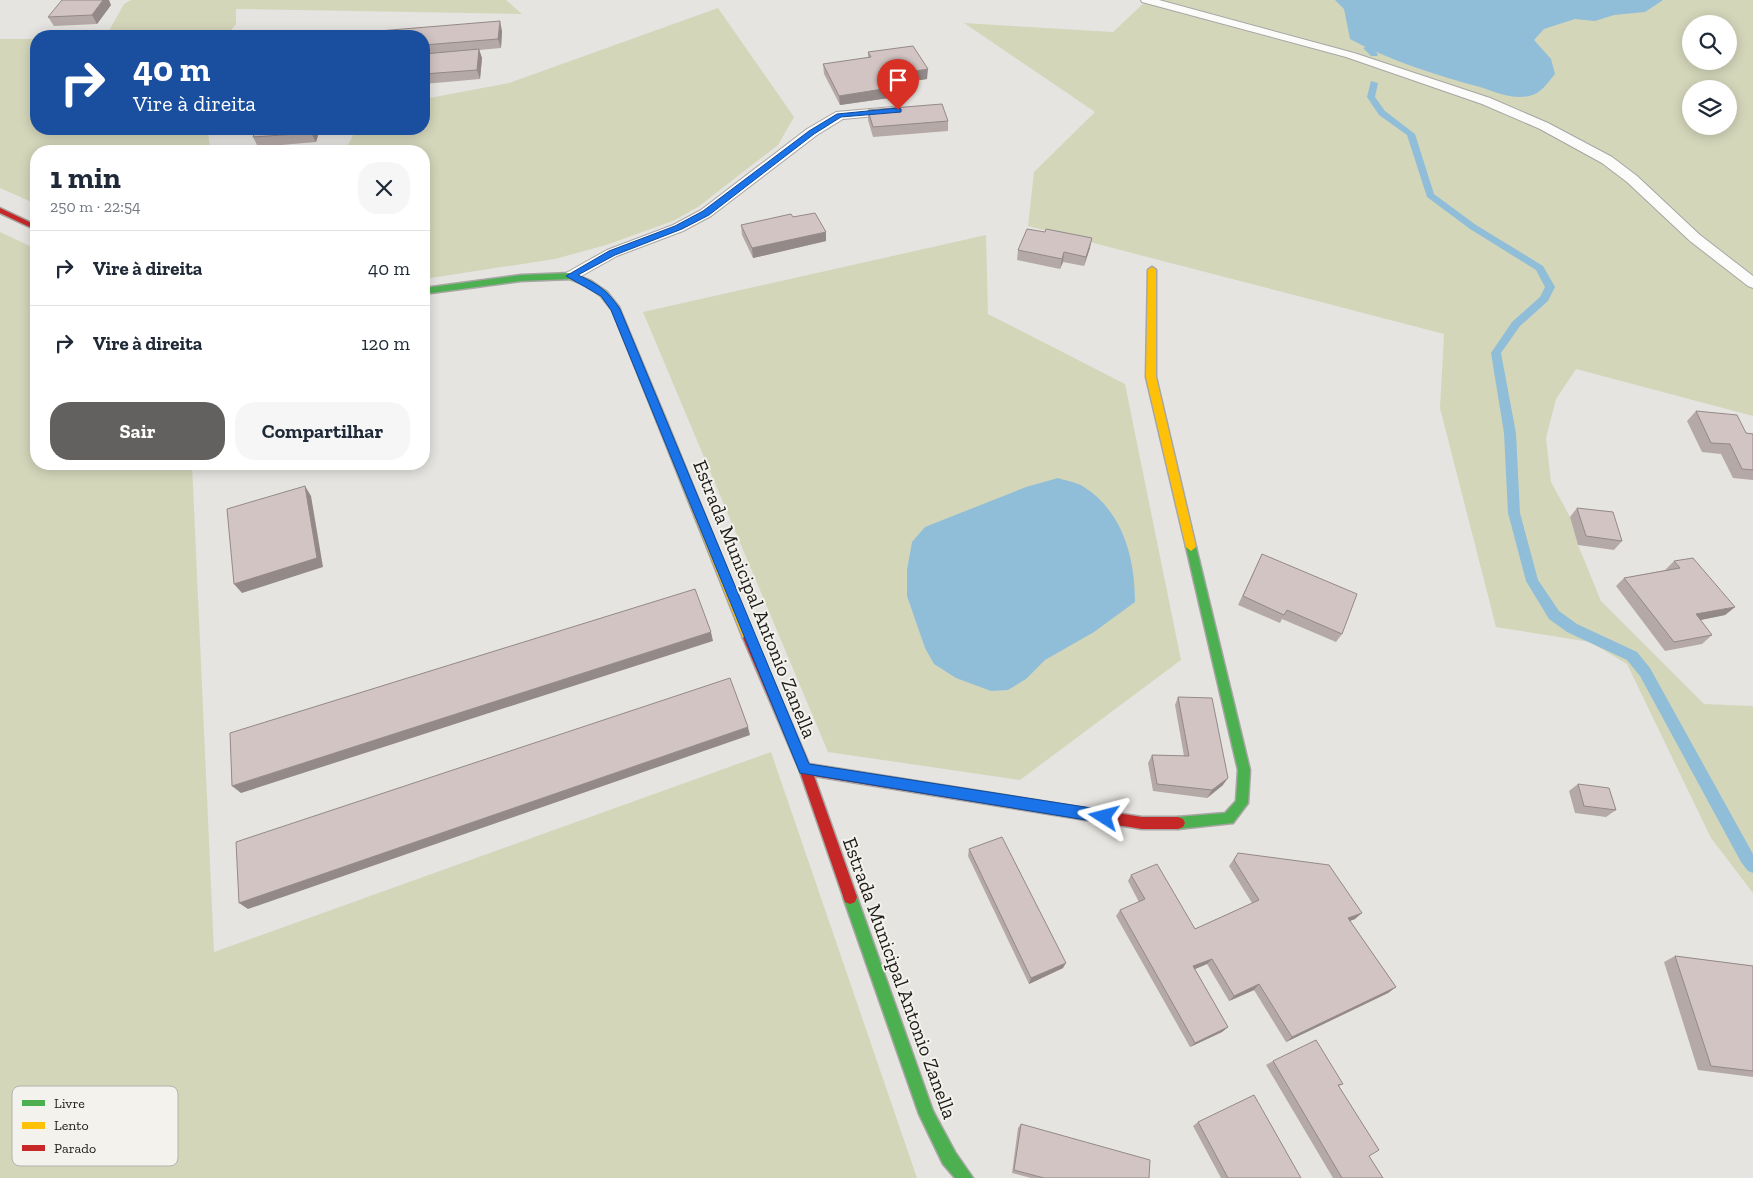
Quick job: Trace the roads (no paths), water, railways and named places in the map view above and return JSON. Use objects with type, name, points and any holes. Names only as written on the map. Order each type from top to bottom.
[{"type":"street","points":[[0,210],[30,225]]},
{"type":"street","points":[[804,769],[1142,823],[1196,823],[1228,819],[1242,803],[1244,770],[1151,377],[1152,270]]},
{"type":"street","name":"Estrada Municipal Antonio Zanella","points":[[430,289],[521,278],[571,276],[588,283],[604,294],[616,309],[804,769],[927,1114],[949,1158],[965,1178]]},
{"type":"lane","points":[[1146,0],[1350,55],[1486,101],[1544,126],[1607,160],[1632,179],[1695,238],[1753,283]]},
{"type":"lane","points":[[571,276],[612,253],[678,228],[706,213],[812,132],[840,115],[908,109]]},
{"type":"water","points":[[1335,0],[1663,0],[1645,12],[1614,15],[1595,21],[1575,19],[1544,29],[1534,40],[1551,59],[1555,74],[1544,88],[1537,93],[1517,97],[1446,78],[1414,67],[1350,39],[1344,9]]},
{"type":"water","points":[[1058,478],[1084,487],[1108,509],[1117,523],[1124,537],[1133,569],[1135,602],[1094,632],[1045,660],[1026,679],[1008,690],[991,691],[956,678],[934,664],[925,648],[907,596],[907,570],[912,542],[925,527],[1026,487]]},
{"type":"waterway","points":[[1374,54],[1367,48],[1383,43]]},
{"type":"waterway","points":[[1374,83],[1371,97],[1382,113],[1411,134],[1430,195],[1473,227],[1540,268],[1550,287],[1544,299],[1516,324],[1496,353],[1510,433],[1514,513],[1532,581],[1554,615],[1572,628],[1632,656],[1645,672],[1746,857],[1753,866]]}]
